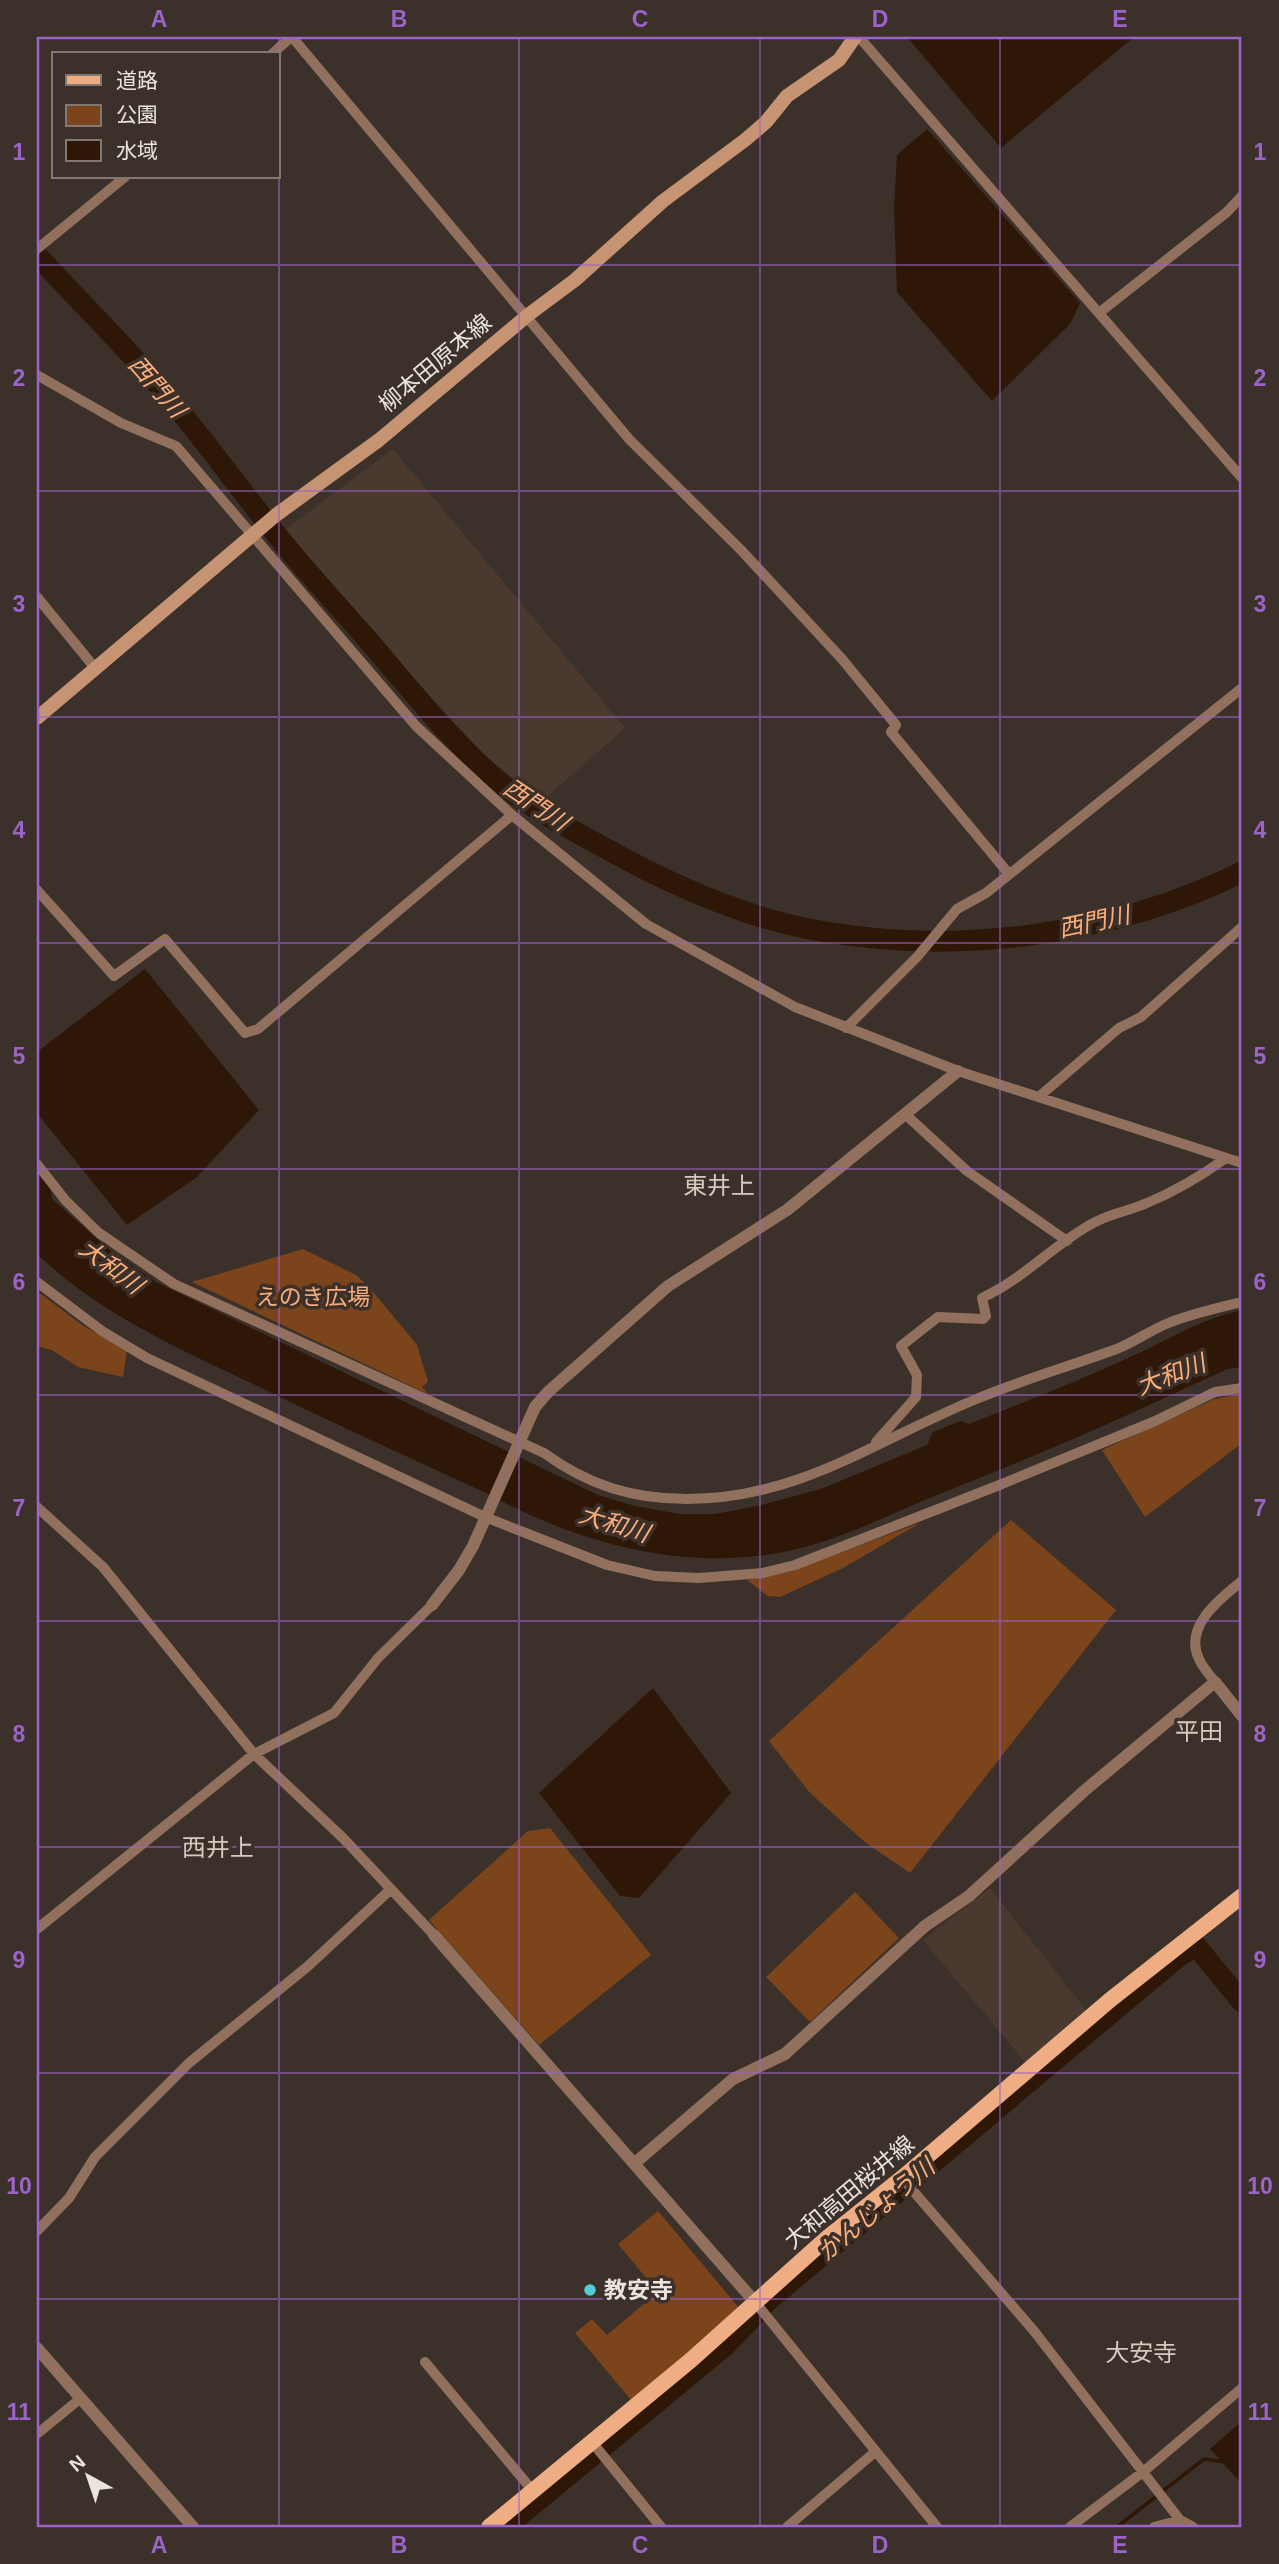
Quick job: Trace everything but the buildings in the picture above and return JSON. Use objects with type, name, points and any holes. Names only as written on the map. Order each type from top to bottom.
[{"type":"main road","name":"柳本田原本線","points":[[37,718],[276,515],[379,440],[527,315],[575,280],[663,201],[745,140],[766,122],[788,96],[839,60],[857,37]]},
{"type":"main road","name":"大和高田桜井線","points":[[489,2527],[533,2491],[596,2447],[906,2183],[1110,2000],[1242,1896]]},
{"type":"street","points":[[274,52],[292,37],[647,458],[741,550],[842,659],[896,725],[891,732],[1009,874]]},
{"type":"street","points":[[857,37],[1242,478]]},
{"type":"street","points":[[37,249],[124,178]]},
{"type":"street","points":[[1099,313],[1227,212],[1242,196]]},
{"type":"street","points":[[37,375],[121,423],[176,446],[256,532],[416,726],[512,815],[663,935],[795,1007],[846,1028],[958,1071],[1041,1095],[1242,1163]]},
{"type":"street","points":[[37,597],[95,668]]},
{"type":"street","points":[[846,1028],[917,957],[937,929],[957,909],[986,893],[1242,688]]},
{"type":"street","points":[[37,890],[114,976],[165,939],[245,1033],[258,1029],[512,815]]},
{"type":"street","points":[[1041,1095],[1119,1028],[1141,1017],[1242,927]]},
{"type":"street","points":[[37,1929],[254,1754],[334,1713],[378,1658],[432,1605],[459,1570],[520,1445],[535,1407],[548,1392],[668,1286],[714,1254],[787,1210],[958,1071]]},
{"type":"street","points":[[905,1114],[967,1171],[1067,1241]]},
{"type":"street","points":[[870,1448],[916,1397],[917,1375],[901,1346],[938,1317],[984,1320],[986,1315],[982,1298],[1011,1285],[1067,1241],[1115,1211],[1144,1205],[1190,1183],[1226,1158]]},
{"type":"street","points":[[37,1164],[66,1201],[100,1233],[174,1284],[520,1445],[595,1483],[625,1494],[668,1499],[719,1499],[768,1491],[843,1463],[975,1399],[1117,1349],[1168,1323],[1242,1302]]},
{"type":"street","points":[[37,1282],[102,1331],[147,1357],[486,1515],[607,1564],[655,1576],[699,1578],[763,1573],[795,1565],[1153,1422],[1215,1392],[1242,1388]]},
{"type":"street","points":[[37,1507],[103,1567],[254,1754],[344,1839],[434,1935],[759,2307],[937,2527]]},
{"type":"street","points":[[1242,1581],[1218,1601],[1198,1630],[1198,1658],[1242,1716]]},
{"type":"street","points":[[635,2163],[733,2079],[785,2054],[925,1926],[969,1896],[1084,1791],[1215,1682]]},
{"type":"street","points":[[37,2231],[69,2198],[95,2157],[189,2063],[307,1967],[390,1890]]},
{"type":"street","points":[[906,2183],[1034,2332],[1180,2520],[1193,2527]]},
{"type":"street","points":[[37,2348],[192,2527]]},
{"type":"street","points":[[425,2362],[533,2491]]},
{"type":"street","points":[[1070,2527],[1143,2472],[1242,2388]]},
{"type":"street","points":[[37,2434],[81,2398]]},
{"type":"street","points":[[596,2447],[661,2527]]},
{"type":"street","points":[[787,2527],[875,2452]]},
{"type":"street","points":[[1154,2527],[1180,2520]]},
{"type":"shaded area","points":[[393,449],[625,728],[542,801],[489,759],[415,681],[285,530]]},
{"type":"shaded area","points":[[990,1888],[1086,2010],[1026,2063],[923,1940]]},
{"type":"green space","name":"えのき広場","points":[[303,1249],[356,1275],[369,1287],[417,1345],[428,1382],[422,1387],[428,1394],[192,1282]]},
{"type":"green space","points":[[37,1291],[82,1325],[127,1351],[123,1377],[78,1367],[52,1350],[37,1346]]},
{"type":"green space","points":[[1242,1394],[1242,1443],[1145,1517],[1102,1450],[1215,1399]]},
{"type":"green space","points":[[1011,1520],[1116,1610],[910,1873],[866,1843],[810,1793],[769,1741]]},
{"type":"green space","points":[[920,1523],[843,1568],[780,1597],[768,1596],[747,1580],[788,1572]]},
{"type":"green space","points":[[550,1828],[651,1955],[539,2045],[429,1920],[528,1831]]},
{"type":"green space","points":[[855,1892],[899,1938],[810,2022],[766,1977]]},
{"type":"green space","points":[[658,2211],[740,2309],[631,2400],[575,2333],[592,2319],[607,2335],[658,2292],[618,2244]]},
{"type":"water","points":[[907,37],[1134,37],[1001,148]]},
{"type":"water","points":[[927,129],[1080,303],[1070,324],[992,401],[897,292],[894,209],[897,155]]},
{"type":"water","points":[[145,969],[259,1110],[197,1177],[127,1225],[37,1113],[37,1052]]},
{"type":"water","name":"大和川","points":[[37,1174],[47,1180],[52,1199],[111,1251],[156,1282],[598,1495],[635,1506],[680,1514],[715,1514],[821,1489],[927,1445],[933,1432],[960,1421],[969,1424],[1089,1375],[1198,1324],[1242,1310],[1242,1367],[1228,1369],[1059,1445],[813,1545],[773,1554],[735,1558],[660,1554],[587,1537],[518,1509],[194,1356],[112,1311],[61,1275],[37,1254]]},
{"type":"water","points":[[653,1688],[731,1793],[639,1898],[620,1896],[539,1793]]},
{"type":"water","points":[[1242,2421],[1242,2484],[1210,2449]]},
{"type":"waterway","name":"西門川","points":[[37,255],[158,385],[295,557],[458,743],[490,774],[530,805],[629,861],[711,899],[768,919],[826,932],[879,939],[932,941],[1039,934],[1092,924],[1143,911],[1242,872]]},
{"type":"waterway","name":"かんじょう川","points":[[506,2527],[724,2347],[769,2300],[1178,1957],[1196,1946],[1242,2002]]},
{"type":"waterway","points":[[1117,2527],[1204,2459],[1225,2462]]},
{"type":"place","name":"教安寺","points":[[590,2290]]},
{"type":"district","name":"東井上","points":[[719,1186]]},
{"type":"district","name":"平田","points":[[1199,1732]]},
{"type":"district","name":"西井上","points":[[218,1848]]},
{"type":"district","name":"大安寺","points":[[1141,2353]]}]
